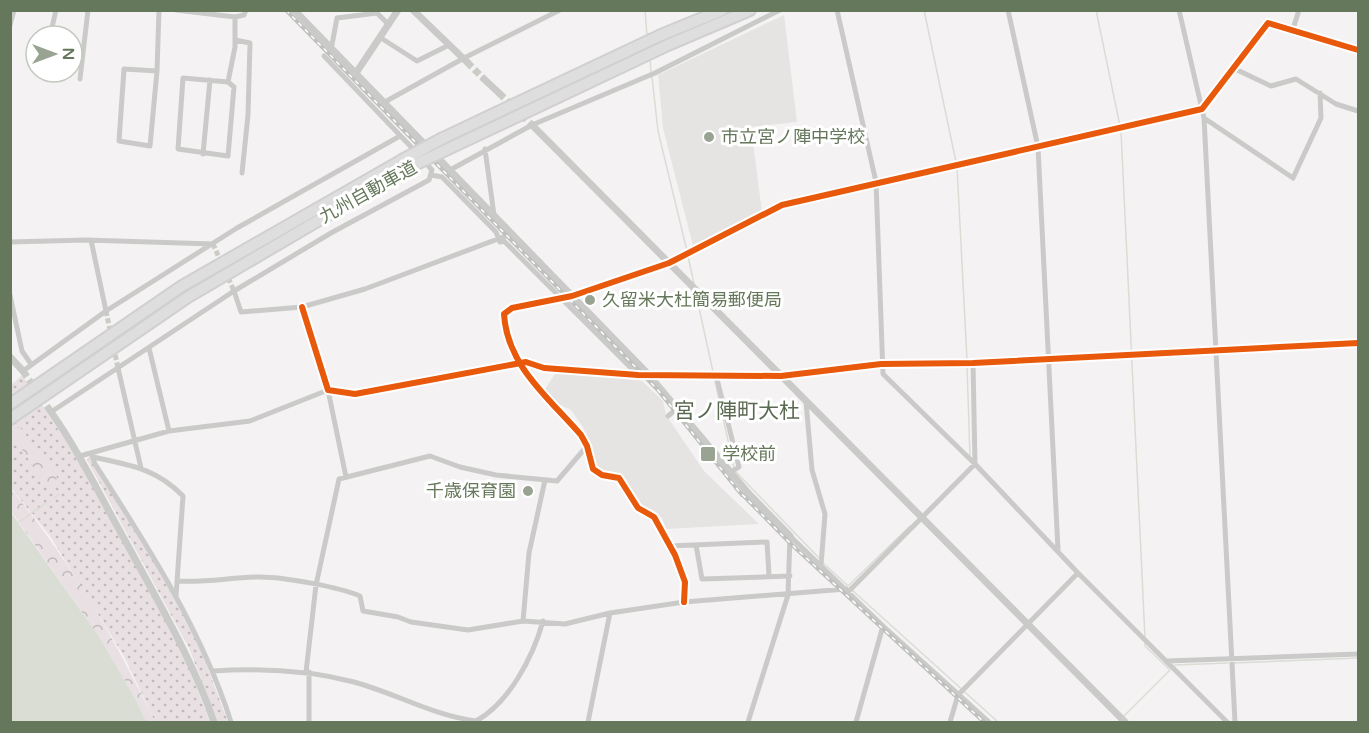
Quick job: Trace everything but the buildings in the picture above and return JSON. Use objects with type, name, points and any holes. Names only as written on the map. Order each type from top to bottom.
[{"type":"highway","name":"九州自動車道","points":[[14,401],[182,286],[445,143],[653,39],[722,10]]},
{"type":"highway","name":"九州自動車道","points":[[445,143],[750,10]]},
{"type":"highway","name":"九州自動車道","points":[[10,419],[188,297],[405,164]]},
{"type":"street","points":[[10,24],[14,10]]},
{"type":"street","points":[[84,44],[88,10]]},
{"type":"street","points":[[157,71],[124,69],[119,141],[150,146],[157,71],[159,10]]},
{"type":"street","points":[[176,10],[244,15],[246,10]]},
{"type":"street","points":[[294,10],[648,374],[679,407],[731,472],[790,536],[883,626],[989,723]]},
{"type":"street","points":[[356,74],[398,10]]},
{"type":"street","points":[[413,10],[466,60]]},
{"type":"street","points":[[383,103],[560,10]]},
{"type":"street","points":[[450,170],[532,124],[655,73],[780,10]]},
{"type":"street","points":[[837,10],[876,182],[881,364],[886,379],[975,464],[1078,573],[1227,723]]},
{"type":"street","points":[[1008,10],[1038,147],[1058,550]]},
{"type":"street","points":[[1179,10],[1204,118],[1235,723]]},
{"type":"street","points":[[1293,29],[1299,10]]},
{"type":"street","points":[[331,50],[337,18],[377,12],[389,25]]},
{"type":"street","points":[[228,82],[235,40],[231,14]]},
{"type":"street","points":[[684,602],[685,582],[681,568],[654,517],[638,508],[619,478],[602,475],[593,469],[587,446],[581,435],[518,364],[507,338],[504,314],[512,308],[572,296],[669,263],[782,205],[1202,109],[1268,23],[1359,50]]},
{"type":"street","points":[[381,38],[417,62],[449,45]]},
{"type":"street","points":[[235,40],[250,43],[248,115],[242,173]]},
{"type":"street","points":[[214,723],[180,641],[80,456],[51,412],[234,291],[331,233],[429,180],[430,167],[324,56]]},
{"type":"street","points":[[1233,68],[1266,85],[1275,86],[1296,79],[1336,104],[1359,111]]},
{"type":"street","points":[[183,78],[210,81],[228,82],[234,87],[228,156],[178,149],[183,78]]},
{"type":"street","points":[[484,79],[499,93]]},
{"type":"street","points":[[203,154],[210,81]]},
{"type":"street","points":[[1204,118],[1293,178],[1322,118],[1320,93]]},
{"type":"street","points":[[532,124],[1125,723]]},
{"type":"street","points":[[10,357],[23,371],[106,311],[213,244],[310,184],[400,136]]},
{"type":"street","points":[[485,149],[495,218]]},
{"type":"street","points":[[431,175],[442,177],[496,232],[500,242],[504,241],[638,375]]},
{"type":"street","points":[[234,291],[241,312],[302,307],[364,289],[511,234]]},
{"type":"street","points":[[10,242],[92,240],[213,244]]},
{"type":"street","points":[[92,240],[106,311]]},
{"type":"street","points":[[10,295],[22,351],[31,364]]},
{"type":"street","points":[[302,307],[328,390],[346,477]]},
{"type":"street","points":[[80,456],[92,455],[169,431],[250,421],[328,390],[356,394],[526,363],[544,368],[638,375],[781,376],[881,364],[1048,360],[1216,348],[1359,343]]},
{"type":"street","points":[[149,348],[169,431]]},
{"type":"street","points":[[177,581],[207,583],[262,577],[316,585],[360,596],[363,611],[398,617],[411,622],[468,630],[523,621],[565,624],[610,613],[684,602],[847,591],[975,464],[973,363]]},
{"type":"street","points":[[118,368],[141,468]]},
{"type":"street","points":[[716,375],[739,467],[731,472]]},
{"type":"street","points":[[806,402],[812,470],[825,514],[824,557],[821,565]]},
{"type":"street","points":[[668,416],[679,407]]},
{"type":"street","points":[[309,723],[308,672],[316,585],[336,484],[339,479],[368,474],[416,458],[430,456],[460,467],[496,475],[556,482],[587,446]]},
{"type":"street","points":[[92,455],[141,468],[168,480],[183,496],[176,597]]},
{"type":"street","points":[[92,455],[95,464],[176,597],[213,671],[231,723]]},
{"type":"street","points":[[523,621],[528,552],[545,480]]},
{"type":"street","points":[[748,723],[789,595],[790,536]]},
{"type":"street","points":[[669,546],[766,543],[768,575]]},
{"type":"street","points":[[696,545],[702,579],[790,576]]},
{"type":"street","points":[[950,723],[958,695],[1078,573]]},
{"type":"street","points":[[588,723],[610,613]]},
{"type":"street","points":[[213,671],[249,669],[308,672],[355,682],[428,708],[476,721],[494,711],[529,661],[543,621]]},
{"type":"street","points":[[856,723],[883,626]]},
{"type":"street","points":[[1167,662],[1359,654]]},
{"type":"shaded area","name":"市立宮ノ陣中学校","points":[[784,15],[797,122],[751,127],[762,212],[693,246],[663,128],[658,75]]},
{"type":"shaded area","points":[[557,371],[642,381],[663,401],[666,415],[704,471],[759,524],[666,529],[662,518],[653,510],[640,506],[621,474],[609,474],[595,467],[583,427],[571,410],[552,401],[545,389]]},
{"type":"shaded area","points":[[10,511],[98,635],[136,700],[146,722],[11,722]]},
{"type":"green space","points":[[22,375],[85,470],[182,650],[210,722],[155,722],[125,658],[50,536],[11,488],[10,386]]},
{"type":"green space","points":[[14,427],[20,427],[57,477],[55,484],[45,485],[11,432]]},
{"type":"green space","points":[[90,456],[155,563],[199,645],[228,722],[218,722],[189,648],[87,460]]},
{"type":"green space","points":[[10,488],[52,543],[90,601],[155,722],[146,722],[136,700],[98,635],[11,511]]},
{"type":"waterway","points":[[645,10],[647,36]]},
{"type":"waterway","points":[[924,10],[956,162]]},
{"type":"waterway","points":[[1096,10],[1120,126]]},
{"type":"waterway","points":[[650,59],[651,72]]},
{"type":"waterway","points":[[652,77],[658,131],[687,251]]},
{"type":"waterway","points":[[1121,131],[1145,638]]},
{"type":"waterway","points":[[957,167],[967,360]]},
{"type":"waterway","points":[[688,256],[694,284]]},
{"type":"waterway","points":[[696,294],[734,468]]},
{"type":"waterway","points":[[967,365],[970,456]]},
{"type":"waterway","points":[[736,472],[820,559]]},
{"type":"waterway","points":[[54,498],[59,494]]},
{"type":"waterway","points":[[19,522],[46,503]]},
{"type":"waterway","points":[[823,563],[848,586],[910,526]]},
{"type":"waterway","points":[[852,590],[998,722]]},
{"type":"waterway","points":[[1145,643],[1145,646],[1170,670]]},
{"type":"waterway","points":[[1234,663],[1358,658]]},
{"type":"waterway","points":[[1175,665],[1228,663]]},
{"type":"waterway","points":[[1124,716],[1170,670]]},
{"type":"tunnel","points":[[467,62],[484,79]]},
{"type":"tunnel","points":[[499,93],[532,125]]},
{"type":"tunnel","points":[[213,244],[234,291]]},
{"type":"tunnel","points":[[106,311],[118,368]]},
{"type":"tunnel","points":[[23,371],[51,412]]},
{"type":"railway","points":[[286,10],[658,390],[742,495]]},
{"type":"railway","points":[[736,488],[790,543],[984,722]]},
{"type":"cycle path","points":[[684,602],[685,582],[675,555],[654,517],[638,508],[619,478],[602,475],[593,469],[587,446],[581,435],[543,394],[521,365],[507,333],[504,314],[512,308],[572,296],[669,263],[782,205],[1202,109],[1268,23],[1358,50]]},
{"type":"cycle path","points":[[302,307],[328,390],[355,394],[526,362],[544,368],[638,375],[781,376],[881,364],[973,363],[1358,343]]},
{"type":"place","name":"市立宮ノ陣中学校","points":[[709,137]]},
{"type":"place","name":"久留米大杜簡易郵便局","points":[[590,300]]},
{"type":"place","name":"学校前","points":[[708,454]]},
{"type":"place","name":"千歳保育園","points":[[528,491]]},
{"type":"district","name":"宮ノ陣町大杜","points":[[737,411]]}]
